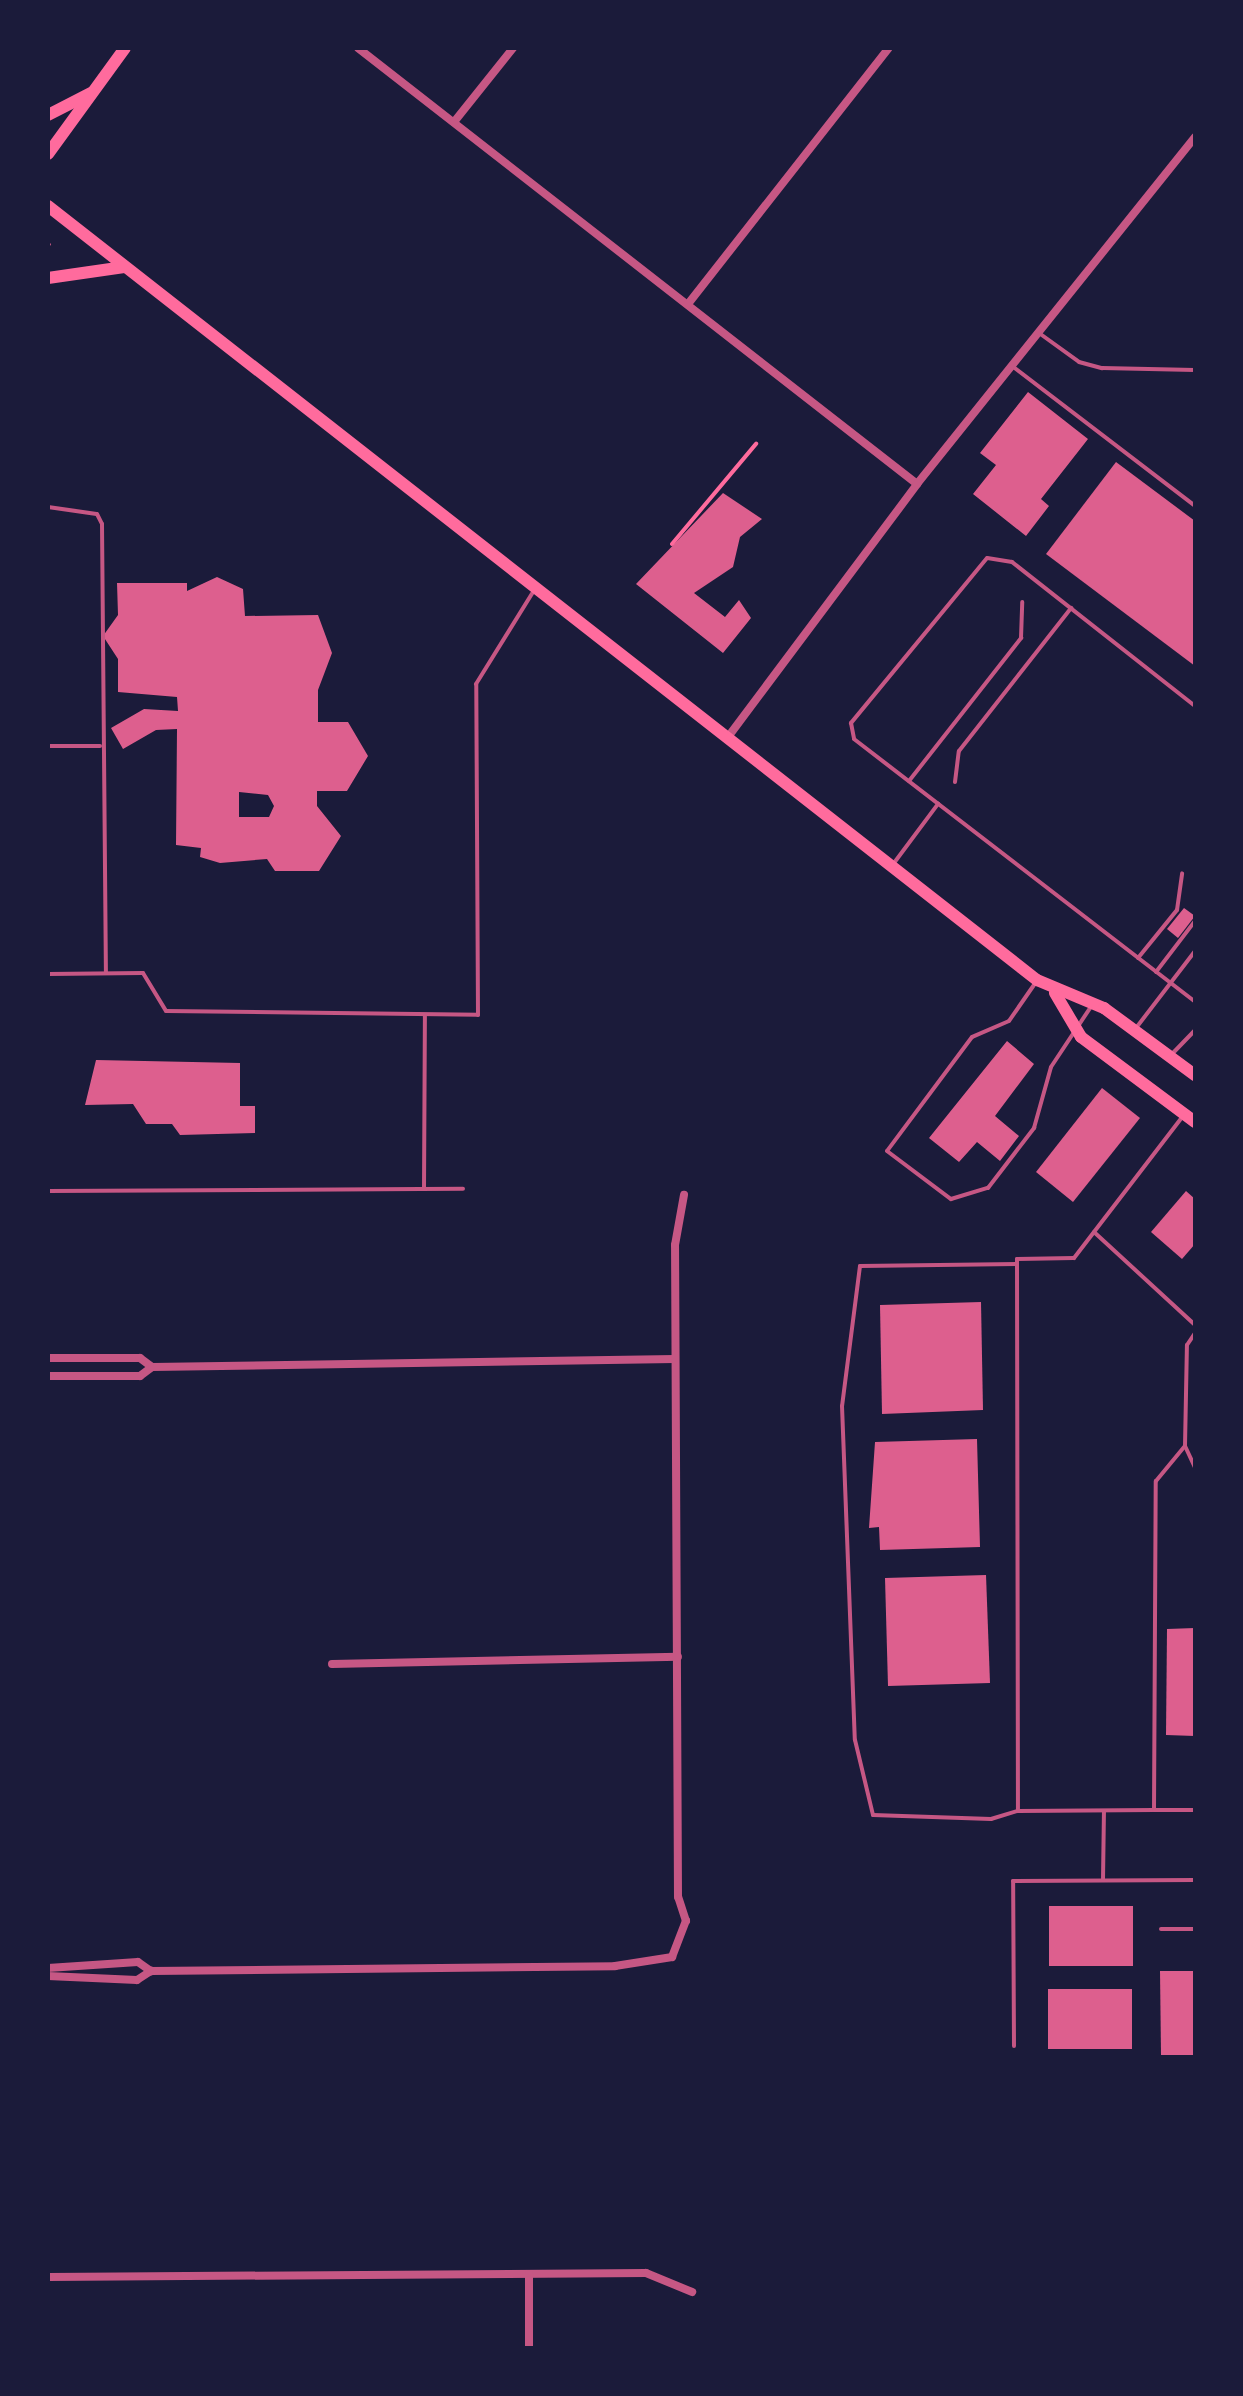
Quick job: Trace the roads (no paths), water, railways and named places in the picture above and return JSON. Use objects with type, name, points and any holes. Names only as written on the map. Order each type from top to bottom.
[{"type":"main road","points":[[48,154],[125,48]]},
{"type":"main road","points":[[48,115],[94,91]]},
{"type":"main road","points":[[48,206],[1037,980],[1055,993],[1092,1005],[1134,1030],[1195,1075]]},
{"type":"main road","points":[[48,278],[124,267]]},
{"type":"main road","points":[[1055,993],[1076,1027],[1190,1118]]},
{"type":"street","points":[[358,48],[917,484]]},
{"type":"street","points":[[454,122],[513,48]]},
{"type":"street","points":[[688,304],[889,48]]},
{"type":"street","points":[[728,737],[917,484],[1195,137]]},
{"type":"street","points":[[48,1976],[137,1980],[151,1971],[656,1964],[684,1939],[675,1245],[684,1195]]},
{"type":"street","points":[[48,1358],[140,1358],[152,1367]]},
{"type":"street","points":[[48,1376],[140,1376],[152,1367],[675,1359]]},
{"type":"street","points":[[332,1664],[678,1657]]},
{"type":"street","points":[[48,1968],[138,1962],[151,1971]]},
{"type":"street","points":[[48,2277],[646,2273],[692,2292]]},
{"type":"street","points":[[529,2274],[529,2348]]},
{"type":"lane","points":[[1039,333],[1102,368],[1195,370]]},
{"type":"lane","points":[[1012,366],[1195,506]]},
{"type":"lane","points":[[48,507],[97,514],[102,524],[100,746],[106,973]]},
{"type":"lane","points":[[1195,706],[1012,562],[987,558],[851,723],[854,739],[1195,1002]]},
{"type":"lane","points":[[48,974],[143,973],[166,1011],[478,1015],[476,684],[536,587]]},
{"type":"lane","points":[[909,782],[1021,638],[1022,602]]},
{"type":"lane","points":[[955,782],[959,751],[1071,608]]},
{"type":"lane","points":[[48,746],[100,746]]},
{"type":"lane","points":[[892,866],[938,804]]},
{"type":"lane","points":[[1138,958],[1177,910],[1182,873]]},
{"type":"lane","points":[[1156,972],[1195,921]]},
{"type":"lane","points":[[1134,1030],[1195,951]]},
{"type":"lane","points":[[1037,980],[1009,1021],[972,1037],[887,1151],[951,1199],[988,1188],[1034,1128],[1051,1067],[1092,1005]]},
{"type":"lane","points":[[424,1189],[425,1015]]},
{"type":"lane","points":[[1170,1055],[1195,1030]]},
{"type":"lane","points":[[1190,1118],[1074,1258],[1017,1264],[876,1263],[860,1266],[842,1406],[855,1740],[873,1815],[991,1819],[1018,1811],[1195,1810]]},
{"type":"lane","points":[[48,1191],[463,1189]]},
{"type":"lane","points":[[1094,1232],[1195,1325]]},
{"type":"lane","points":[[1017,1264],[1018,1811]]},
{"type":"lane","points":[[1195,1333],[1187,1345],[1185,1446],[1195,1467]]},
{"type":"lane","points":[[1154,1810],[1156,1481],[1185,1446]]},
{"type":"lane","points":[[1103,1880],[1104,1811]]},
{"type":"lane","points":[[1014,2046],[1013,1881],[1195,1880]]},
{"type":"lane","points":[[1161,1929],[1195,1929]]}]
